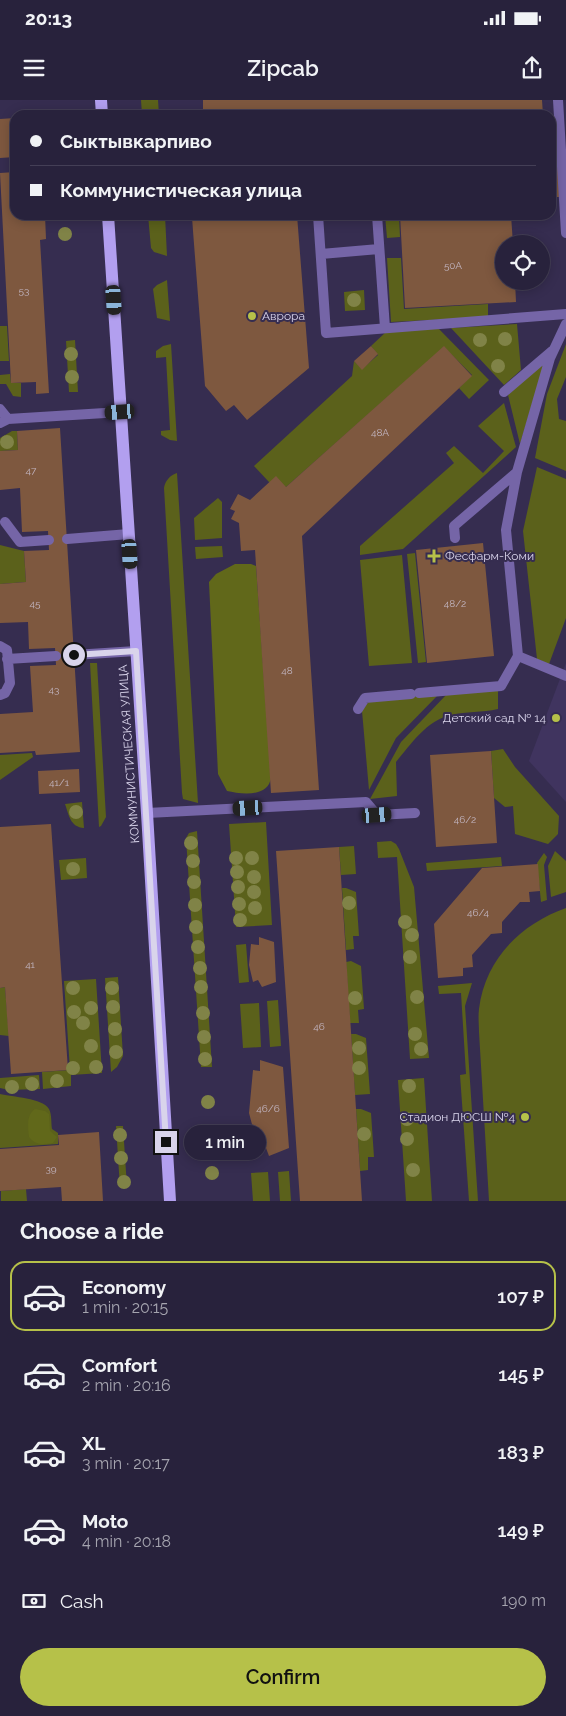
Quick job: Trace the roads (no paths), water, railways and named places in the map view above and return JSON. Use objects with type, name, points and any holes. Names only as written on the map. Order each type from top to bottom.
[{"type":"main road","name":"КОММУНИСТИЧЕСКАЯ УЛИЦА","points":[[108,220],[170,1201]]},
{"type":"lane","points":[[558,100],[566,233]]},
{"type":"lane","points":[[318,220],[326,333],[566,314]]},
{"type":"lane","points":[[377,220],[385,328]]},
{"type":"lane","points":[[321,254],[380,249]]},
{"type":"lane","points":[[358,709],[365,698],[501,686],[518,656],[506,530],[517,472],[550,358],[566,324]]},
{"type":"lane","points":[[504,392],[554,350]]},
{"type":"lane","points":[[0,409],[4,421],[120,412]]},
{"type":"lane","points":[[454,538],[454,526],[517,472]]},
{"type":"lane","points":[[5,522],[20,542],[49,540]]},
{"type":"lane","points":[[67,539],[129,534]]},
{"type":"lane","points":[[0,646],[7,650],[10,683],[5,693],[0,695]]},
{"type":"lane","points":[[74,655],[136,651]]},
{"type":"lane","points":[[8,659],[56,656]]},
{"type":"lane","points":[[518,656],[566,676]]},
{"type":"lane","points":[[147,813],[366,802],[377,815],[415,812]]},
{"type":"place","name":"Аврора","points":[[252,316]]},
{"type":"place","name":"Фесфарм-Коми","points":[[434,556]]},
{"type":"place","name":"Детский сад № 14","points":[[556,718]]},
{"type":"place","name":"Стадион ДЮСШ №4","points":[[525,1117]]}]
